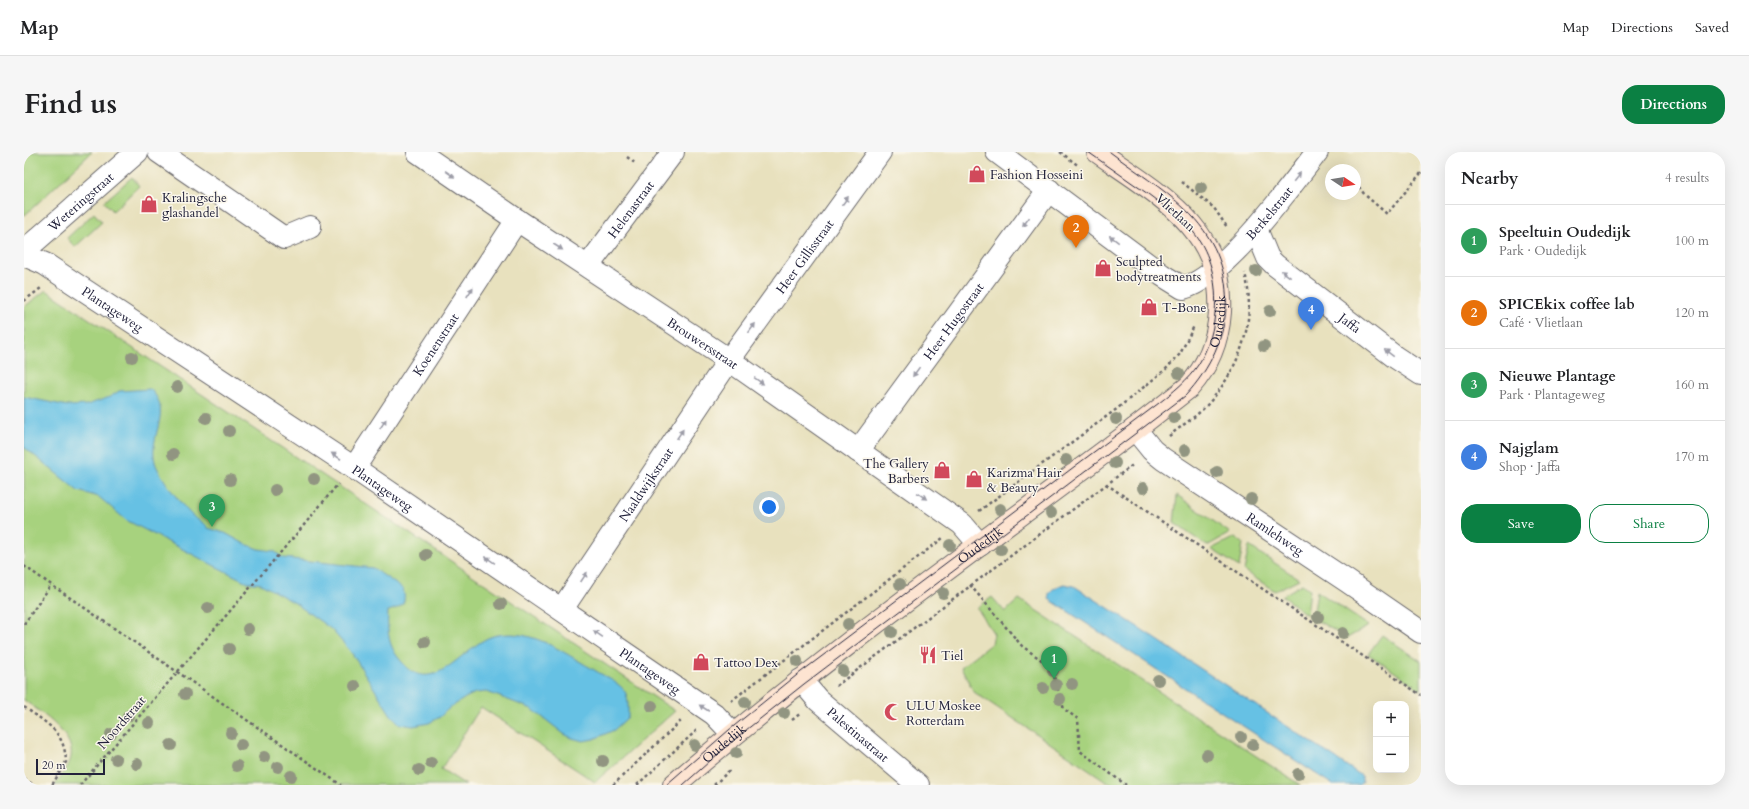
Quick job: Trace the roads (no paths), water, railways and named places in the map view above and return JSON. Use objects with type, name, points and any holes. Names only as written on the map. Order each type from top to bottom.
[{"type":"street","name":"Weteringstraat","points":[[24,251],[137,152]]},
{"type":"street","points":[[159,152],[284,238],[310,227]]},
{"type":"street","name":"Brouwersstraat","points":[[418,152],[729,360],[962,524],[980,545]]},
{"type":"street","name":"Helenastraat","points":[[588,266],[673,152]]},
{"type":"street","name":"Heer Gillisstraat","points":[[729,360],[880,152]]},
{"type":"street","points":[[997,152],[1167,278],[1183,288],[1193,286],[1216,269]]},
{"type":"street","name":"Vlietlaan","points":[[1098,152],[1166,200],[1187,219],[1205,242],[1216,269]]},
{"type":"street","name":"Berkelstraat","points":[[1216,269],[1256,229],[1317,152]]},
{"type":"street","name":"Heer Hugostraat","points":[[858,451],[1049,190]]},
{"type":"street","name":"Koenenstraat","points":[[354,468],[518,220]]},
{"type":"street","name":"Jaffa","points":[[1256,229],[1268,258],[1275,265],[1395,358],[1421,374]]},
{"type":"street","name":"Plantageweg","points":[[24,255],[45,264],[354,468],[706,709],[733,734]]},
{"type":"street","name":"Oudedijk","points":[[674,785],[733,734],[801,680],[1189,387],[1196,379],[1210,355],[1218,332],[1220,306],[1219,280],[1216,269]]},
{"type":"street","name":"Naaldwijkstraat","points":[[562,609],[729,360]]},
{"type":"street","name":"Ramlehweg","points":[[1135,429],[1152,450],[1163,459],[1421,632]]},
{"type":"street","name":"Palestinastraat","points":[[801,680],[818,700],[918,785]]},
{"type":"water","points":[[150,389],[157,397],[160,406],[159,424],[154,452],[155,462],[166,482],[189,513],[205,524],[208,528],[225,533],[258,549],[274,551],[283,558],[373,568],[403,589],[404,601],[402,604],[397,608],[388,611],[388,632],[391,645],[397,656],[414,672],[426,675],[438,672],[486,639],[498,635],[523,635],[547,643],[618,684],[627,696],[628,717],[614,730],[594,739],[583,741],[564,734],[532,709],[487,692],[475,693],[465,698],[447,710],[440,717],[429,723],[413,726],[400,724],[391,715],[351,652],[331,629],[295,603],[261,584],[247,582],[126,520],[99,497],[78,491],[24,447],[24,397],[68,406],[87,405],[110,397],[119,391]]},
{"type":"water","points":[[1064,584],[1074,586],[1138,627],[1362,776],[1362,782],[1359,785],[1333,785],[1049,599],[1049,593],[1054,588]]},
{"type":"tram line","points":[[666,785],[729,730],[797,675],[1159,403],[1185,381],[1198,365],[1206,349],[1212,330],[1215,311],[1215,292],[1207,255],[1198,238],[1186,224],[1148,194],[1088,152]]},
{"type":"tram line","points":[[683,785],[736,738],[804,684],[1185,396],[1202,374],[1215,351],[1223,327],[1226,302],[1224,277],[1217,253],[1204,230],[1185,209],[1110,152]]},
{"type":"place","name":"Fashion Hosseini","points":[[977,174]]},
{"type":"place","name":"Kralingsche glashandel","points":[[149,204]]},
{"type":"place","name":"SPICEkix coffee lab","points":[[1076,248]]},
{"type":"place","name":"Sculpted bodytreatments","points":[[1103,268]]},
{"type":"place","name":"T-Bone","points":[[1149,307]]},
{"type":"place","name":"Najglam","points":[[1311,330]]},
{"type":"place","name":"The Gallery Barbers","points":[[942,470]]},
{"type":"place","name":"Karizma Hair & Beauty","points":[[974,479]]},
{"type":"place","name":"Nieuwe Plantage","points":[[212,527]]},
{"type":"place","name":"Tiel","points":[[928,655]]},
{"type":"place","name":"Tattoo Dex","points":[[701,662]]},
{"type":"place","name":"Speeltuin Oudedijk","points":[[1054,679]]},
{"type":"place","name":"ULU Moskee Rotterdam","points":[[893,712]]}]
